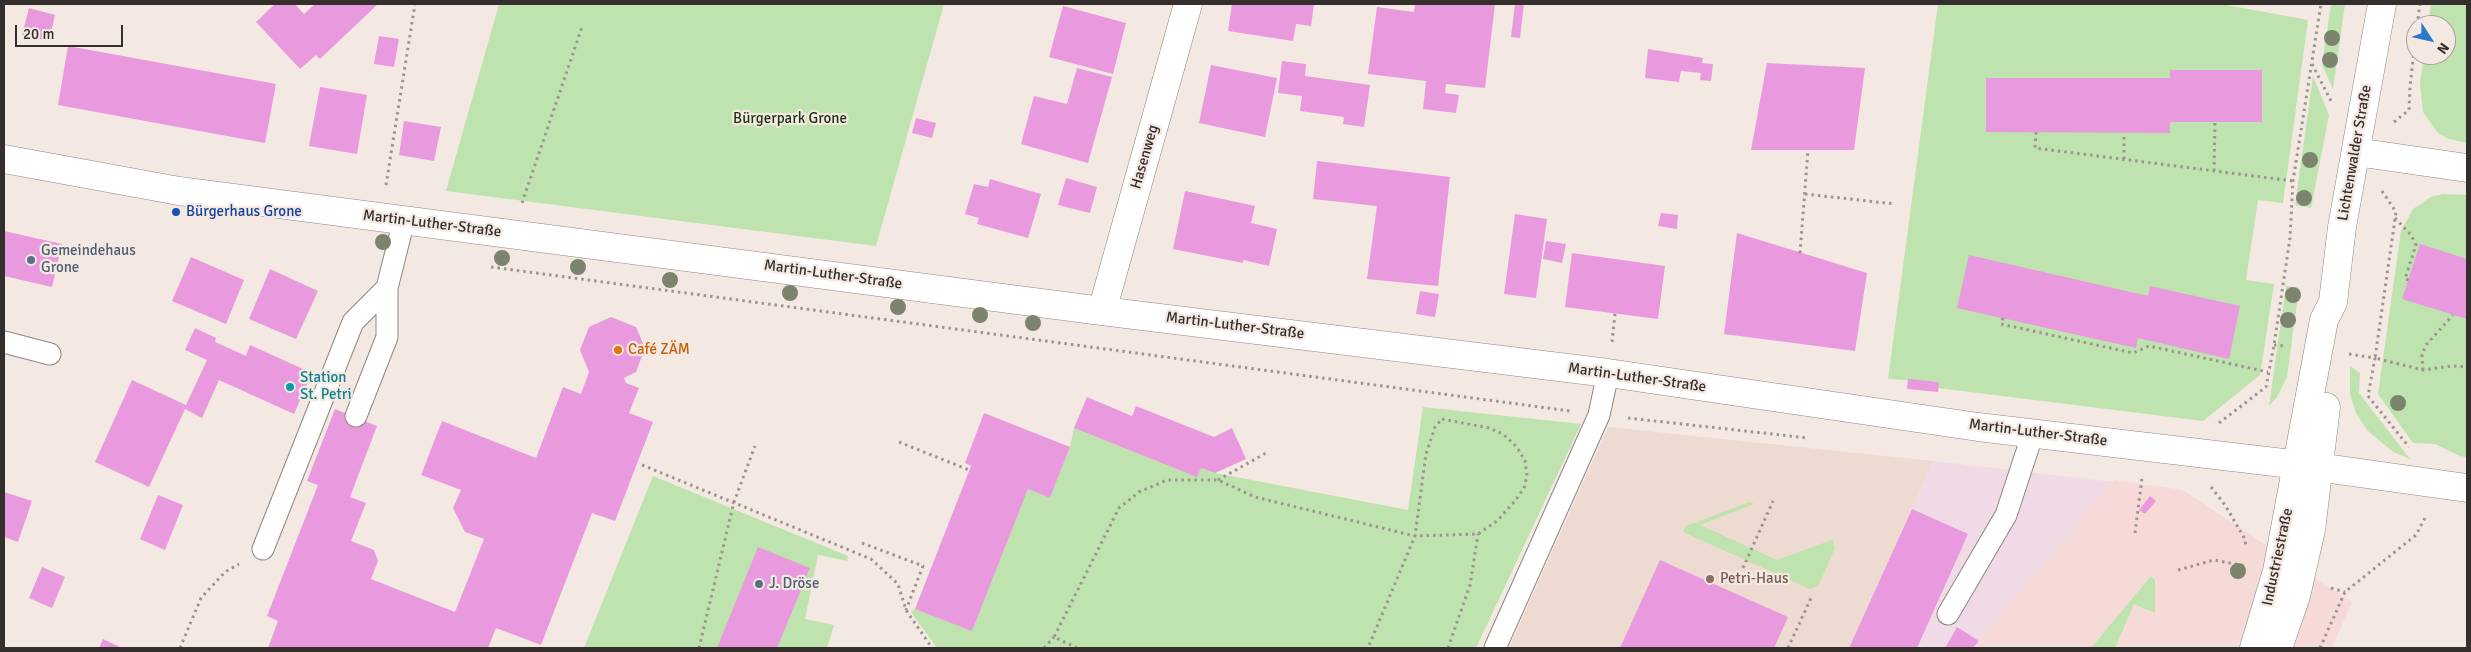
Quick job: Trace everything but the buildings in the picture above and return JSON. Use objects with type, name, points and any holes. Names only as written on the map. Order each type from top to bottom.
[{"type":"street","name":"Hasenweg","points":[[1102,311],[1188,4]]},
{"type":"street","name":"Lichtenwalder Straße","points":[[2307,466],[2324,320],[2333,302],[2342,227],[2382,4]]},
{"type":"street","points":[[2356,152],[2467,168]]},
{"type":"street","name":"Martin-Luther-Straße","points":[[4,159],[179,191],[1102,311],[1608,373],[1898,416],[2455,486]]},
{"type":"street","name":"Lichtenwalder Straße","points":[[2307,466],[2334,351],[2338,320],[2333,302]]},
{"type":"street","name":"Industriestraße","points":[[2254,648],[2307,466]]},
{"type":"street","name":"Industriestraße","points":[[2278,648],[2301,578],[2311,530],[2307,466]]},
{"type":"lane","points":[[356,416],[387,337],[387,288],[392,219]]},
{"type":"lane","points":[[263,550],[352,322],[387,288]]},
{"type":"lane","points":[[4,342],[50,354]]},
{"type":"lane","points":[[1496,648],[1599,415],[1608,373]]},
{"type":"lane","points":[[1948,614],[2006,515],[2033,433]]},
{"type":"path","points":[[392,219],[415,4]]},
{"type":"path","points":[[2213,427],[2266,386],[2290,238],[2293,181],[2321,4]]},
{"type":"path","points":[[512,234],[582,27]]},
{"type":"path","points":[[2214,122],[2214,171]]},
{"type":"path","points":[[2036,132],[2035,148],[2293,181]]},
{"type":"path","points":[[2124,133],[2124,159]]},
{"type":"path","points":[[1800,253],[1808,150]]},
{"type":"path","points":[[2356,152],[2396,212],[2368,396],[2413,452]]},
{"type":"path","points":[[1805,194],[1895,204]]},
{"type":"path","points":[[2395,218],[2411,235],[2416,245],[2405,279],[2409,280]]},
{"type":"path","points":[[485,266],[1599,415],[1812,438]]},
{"type":"path","points":[[2423,370],[2422,355],[2426,345],[2453,315]]},
{"type":"path","points":[[2003,318],[2001,324],[2134,353],[2149,346],[2182,350],[2268,372]]},
{"type":"path","points":[[2090,344],[2091,338]]},
{"type":"path","points":[[2334,351],[2374,358],[2423,370],[2451,366],[2467,367]]},
{"type":"path","points":[[1044,648],[1054,637],[1119,508],[1138,492],[1167,480],[1218,480],[1254,497],[1415,536],[1478,534],[1497,521],[1520,495],[1527,476],[1525,461],[1518,447],[1503,434],[1489,428],[1442,418],[1434,427],[1426,454],[1415,536],[1368,648]]},
{"type":"path","points":[[899,442],[969,470]]},
{"type":"path","points":[[699,648],[734,502],[755,446]]},
{"type":"path","points":[[2135,533],[2146,446]]},
{"type":"path","points":[[1218,480],[1266,453]]},
{"type":"path","points":[[642,465],[871,560],[898,584],[906,610],[932,648]]},
{"type":"path","points":[[2208,483],[2226,506],[2245,539],[2249,566],[2246,576]]},
{"type":"path","points":[[2320,648],[2345,592],[2416,535],[2455,486]]},
{"type":"path","points":[[1743,568],[1773,501]]},
{"type":"path","points":[[1448,648],[1470,585],[1478,534]]},
{"type":"path","points":[[862,542],[923,566],[906,610]]},
{"type":"path","points":[[180,648],[201,598],[225,572],[263,550]]},
{"type":"path","points":[[2178,570],[2214,560],[2249,566]]},
{"type":"path","points":[[1788,648],[1811,598]]},
{"type":"path","points":[[1054,637],[1077,648]]},
{"type":"shaded area","name":"Petri-Haus","points":[[1608,427],[1933,461],[1849,648],[1509,648]]},
{"type":"shaded area","points":[[1933,461],[2183,490],[2215,648],[1849,648]]},
{"type":"shaded area","points":[[2114,480],[2183,490],[2352,602],[2332,648],[1973,648]]},
{"type":"green space","name":"Bürgerpark Grone","points":[[499,4],[944,4],[876,246],[446,191]]},
{"type":"green space","points":[[1938,4],[2221,4],[2308,20],[2283,203],[2258,200],[2246,280],[2274,284],[2260,375],[2203,421],[1938,388],[1939,382],[1888,379]]},
{"type":"green space","points":[[2331,4],[2345,4],[2333,89],[2322,65]]},
{"type":"green space","points":[[2431,4],[2467,4],[2467,143],[2449,139],[2438,133],[2423,112],[2420,84],[2423,65],[2456,65],[2456,15],[2429,15]]},
{"type":"green space","points":[[2313,76],[2329,115],[2311,208],[2295,205]]},
{"type":"green space","points":[[2443,194],[2467,195],[2467,457],[2460,456],[2435,444],[2413,443],[2378,394],[2401,231],[2413,209],[2431,197]]},
{"type":"green space","points":[[2286,286],[2299,288],[2287,377],[2277,397],[2269,406]]},
{"type":"green space","points":[[2350,366],[2360,373],[2359,393],[2410,459],[2393,452],[2367,430],[2356,413],[2350,394]]},
{"type":"green space","points":[[1423,407],[1581,424],[1476,648],[937,648],[911,612],[915,609],[972,630],[1028,489],[1050,498],[1070,447],[1074,428],[1197,476],[1201,468],[1215,473],[1408,510]]},
{"type":"green space","points":[[653,476],[848,556],[847,561],[818,555],[805,619],[834,625],[827,648],[584,648]]},
{"type":"green space","points":[[1750,502],[1754,504],[1700,525],[1777,560],[1832,540],[1835,548],[1818,586],[1810,589],[1683,532],[1686,526]]},
{"type":"green space","points":[[2151,576],[2155,580],[2155,613],[2134,604],[2115,648],[2091,648]]},
{"type":"place","name":"Bürgerhaus Grone","points":[[176,212]]},
{"type":"place","name":"Gemeindehaus Grone","points":[[31,260]]},
{"type":"place","name":"Café ZÄM","points":[[618,350]]},
{"type":"place","name":"Station St. Petri","points":[[290,387]]},
{"type":"place","name":"Petri-Haus","points":[[1710,579]]},
{"type":"place","name":"J. Dröse","points":[[759,584]]}]
